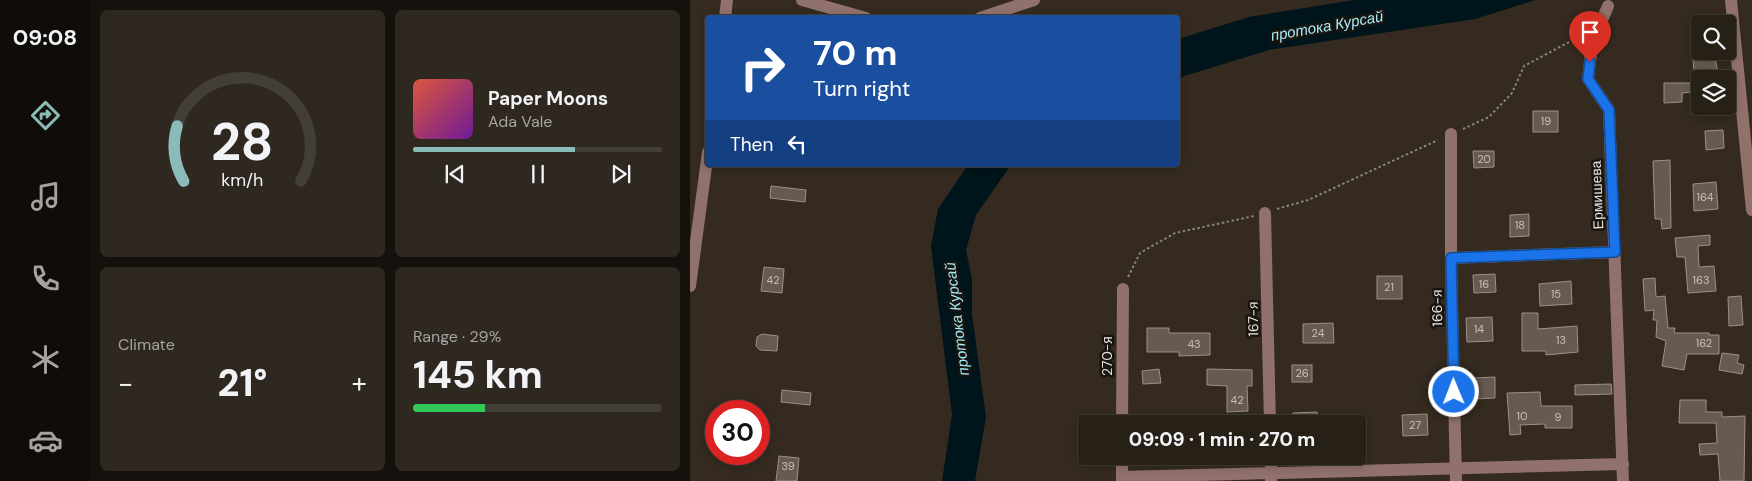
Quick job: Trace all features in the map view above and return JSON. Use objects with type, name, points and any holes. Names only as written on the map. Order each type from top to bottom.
[{"type":"street","points":[[725,15],[727,0]]},
{"type":"street","points":[[802,0],[855,15]]},
{"type":"street","points":[[989,15],[1034,0]]},
{"type":"street","points":[[1731,0],[1752,210]]},
{"type":"street","name":"Ермишева","points":[[1608,6],[1592,44],[1588,79],[1609,110],[1623,481]]},
{"type":"street","name":"166-я","points":[[1451,134],[1451,258],[1456,475]]},
{"type":"street","points":[[690,286],[706,167]]},
{"type":"street","name":"167-я","points":[[1265,213],[1270,415]]},
{"type":"street","points":[[1451,258],[1615,252]]},
{"type":"street","name":"270-я","points":[[1122,415],[1123,288]]},
{"type":"street","points":[[1122,465],[1122,479],[1456,475],[1623,464]]},
{"type":"street","points":[[1271,465],[1271,478]]},
{"type":"path","points":[[1123,288],[1140,253],[1175,233],[1265,213],[1308,200],[1489,118],[1512,93],[1524,66],[1571,41],[1590,24]]},
{"type":"water","name":"протока Курсай","points":[[1354,0],[1536,0],[1475,19],[1269,50],[1180,77],[1180,38],[1249,17]]},
{"type":"water","name":"протока Курсай","points":[[967,167],[1010,167],[976,215],[966,250],[972,279],[972,314],[986,417],[975,481],[942,481],[952,415],[931,246],[938,209]]},
{"type":"building","points":[[1693,60],[1716,60],[1717,70],[1694,70]]},
{"type":"building","points":[[1664,83],[1691,83],[1691,92],[1682,93],[1682,102],[1664,103]]},
{"type":"building","points":[[1533,111],[1558,111],[1558,132],[1533,132]]},
{"type":"building","points":[[1723,130],[1724,148],[1706,150],[1705,131]]},
{"type":"building","points":[[1473,151],[1494,151],[1494,167],[1474,168]]},
{"type":"building","points":[[1670,160],[1671,228],[1662,229],[1661,219],[1655,219],[1653,161]]},
{"type":"building","points":[[1716,182],[1718,209],[1694,211],[1693,184]]},
{"type":"building","points":[[771,186],[806,190],[805,202],[770,198]]},
{"type":"building","points":[[1529,214],[1529,236],[1510,237],[1510,215]]},
{"type":"building","points":[[1710,235],[1710,245],[1698,246],[1699,267],[1714,266],[1716,291],[1688,293],[1685,257],[1677,257],[1675,238]]},
{"type":"building","points":[[764,267],[784,269],[782,293],[761,291]]},
{"type":"building","points":[[1495,274],[1496,292],[1474,293],[1473,275]]},
{"type":"building","points":[[1377,276],[1402,276],[1402,299],[1377,299]]},
{"type":"building","points":[[1655,278],[1656,297],[1665,296],[1668,328],[1675,328],[1674,333],[1709,333],[1709,335],[1719,335],[1719,354],[1687,354],[1684,370],[1662,366],[1666,341],[1656,337],[1657,320],[1653,320],[1654,310],[1645,311],[1643,279]]},
{"type":"building","points":[[1571,281],[1572,304],[1540,306],[1539,284]]},
{"type":"building","points":[[1741,296],[1743,325],[1729,326],[1728,297]]},
{"type":"building","points":[[1522,313],[1538,313],[1538,329],[1577,326],[1578,352],[1546,355],[1546,351],[1522,351]]},
{"type":"building","points":[[1492,317],[1493,341],[1467,342],[1466,318]]},
{"type":"building","points":[[1333,323],[1334,343],[1303,343],[1303,324]]},
{"type":"building","points":[[1147,328],[1169,328],[1169,333],[1210,333],[1210,355],[1179,356],[1179,352],[1147,352]]},
{"type":"building","points":[[762,334],[778,336],[777,351],[760,350],[756,346],[757,337]]},
{"type":"building","points":[[1722,353],[1739,355],[1737,363],[1744,365],[1742,374],[1719,370]]},
{"type":"building","points":[[1292,365],[1312,365],[1312,382],[1292,382]]},
{"type":"building","points":[[1159,369],[1161,383],[1143,384],[1142,371]]},
{"type":"building","points":[[1207,369],[1252,370],[1252,386],[1247,386],[1248,411],[1227,412],[1227,386],[1207,385]]},
{"type":"building","points":[[1495,377],[1495,398],[1474,399],[1473,378]]},
{"type":"building","points":[[1611,384],[1612,394],[1575,395],[1575,385]]},
{"type":"building","points":[[782,390],[811,393],[810,405],[781,402]]},
{"type":"building","points":[[1540,392],[1541,406],[1572,406],[1572,428],[1545,428],[1545,424],[1520,425],[1521,434],[1510,435],[1507,393]]},
{"type":"building","points":[[1680,400],[1706,400],[1706,412],[1722,412],[1722,417],[1745,416],[1744,481],[1720,481],[1718,454],[1700,455],[1699,444],[1717,443],[1716,423],[1679,423]]},
{"type":"building","points":[[1317,412],[1317,415],[1293,415],[1293,413]]},
{"type":"building","points":[[1427,414],[1428,435],[1403,436],[1402,415]]},
{"type":"building","points":[[779,456],[799,458],[797,481],[776,481]]},
{"type":"route","points":[[1454,392],[1451,258],[1615,252],[1609,110],[1588,79],[1590,62]]}]
